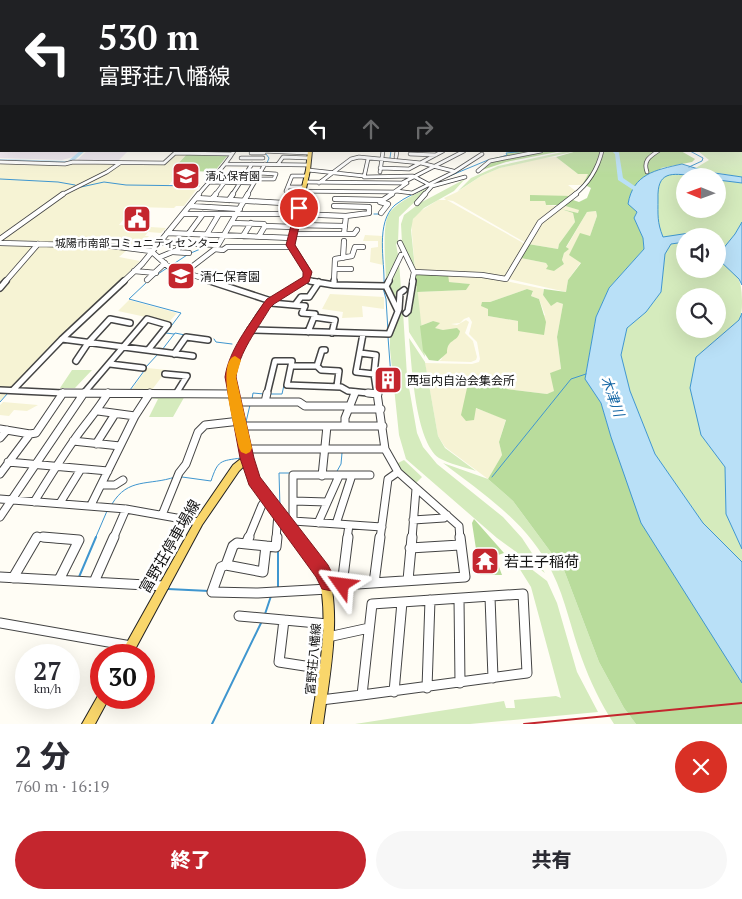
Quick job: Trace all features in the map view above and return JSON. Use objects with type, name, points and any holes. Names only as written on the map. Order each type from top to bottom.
[{"type":"main road","points":[[307,170],[291,247],[308,272],[306,280],[271,302],[250,330],[232,366],[231,377],[246,454],[254,480],[278,513],[291,523],[322,571],[328,586]]},
{"type":"main road","name":"富野荘停車場線","points":[[131,644],[199,522],[246,454]]},
{"type":"main road","name":"富野荘八幡線","points":[[317,724],[327,637],[328,586]]},
{"type":"main road","points":[[88,724],[96,709]]},
{"type":"street","points":[[251,153],[279,152],[336,191],[395,191],[412,193],[454,172],[480,153],[492,161]]},
{"type":"street","points":[[359,152],[359,157]]},
{"type":"street","points":[[379,176],[383,152]]},
{"type":"street","points":[[396,156],[397,152]]},
{"type":"street","points":[[410,162],[410,152],[436,155]]},
{"type":"street","points":[[380,168],[409,169],[441,152]]},
{"type":"street","points":[[336,199],[382,200],[416,177],[462,152]]},
{"type":"street","points":[[508,162],[537,152]]},
{"type":"street","points":[[414,272],[475,275],[506,279],[540,222],[585,186],[600,159],[602,152]]},
{"type":"street","points":[[647,172],[645,166],[647,159],[657,152]]},
{"type":"street","points":[[0,160],[70,163],[164,163],[175,153],[233,153],[227,164],[207,182],[184,214],[134,271],[62,339],[13,390]]},
{"type":"street","points":[[478,172],[492,161],[505,157],[529,154]]},
{"type":"street","points":[[238,164],[242,157],[263,158]]},
{"type":"street","points":[[319,183],[351,159],[359,157],[421,163],[453,171]]},
{"type":"street","points":[[0,160],[29,158]]},
{"type":"street","points":[[278,164],[283,158],[307,170],[319,183],[397,184],[408,182]]},
{"type":"street","points":[[360,191],[368,159]]},
{"type":"street","points":[[0,239],[48,202],[68,190],[101,176],[120,162]]},
{"type":"street","points":[[227,164],[278,164],[307,170],[364,176],[416,177],[430,185]]},
{"type":"street","points":[[229,200],[252,164]]},
{"type":"street","points":[[160,242],[218,245],[265,164]]},
{"type":"street","points":[[307,170],[286,191],[292,176],[307,170]]},
{"type":"street","points":[[207,182],[239,183],[274,179],[276,174],[260,173]]},
{"type":"street","points":[[417,203],[430,185],[466,177]]},
{"type":"street","points":[[212,199],[224,183]]},
{"type":"street","points":[[298,214],[346,216],[369,214],[369,207],[334,206],[336,191]]},
{"type":"street","points":[[196,198],[300,204]]},
{"type":"street","points":[[381,213],[388,204],[380,202],[382,200]]},
{"type":"street","points":[[256,214],[262,202]]},
{"type":"street","points":[[190,206],[256,214],[285,214]]},
{"type":"street","points":[[184,214],[219,214],[238,211]]},
{"type":"street","points":[[189,233],[203,214]]},
{"type":"street","points":[[207,234],[219,214]]},
{"type":"street","points":[[344,234],[346,216]]},
{"type":"street","points":[[231,223],[264,224],[265,226],[322,234],[354,234],[356,230]]},
{"type":"street","points":[[232,246],[250,223]]},
{"type":"street","points":[[259,236],[265,226]]},
{"type":"street","points":[[167,233],[268,236],[324,226],[345,226]]},
{"type":"street","points":[[322,234],[324,226]]},
{"type":"street","points":[[264,246],[268,236]]},
{"type":"street","points":[[343,258],[344,240]]},
{"type":"street","points":[[0,243],[111,246],[151,251],[160,257],[168,267],[271,302],[305,306],[302,312],[315,313],[335,320],[332,333]]},
{"type":"street","points":[[160,257],[173,252],[182,243]]},
{"type":"street","points":[[400,243],[414,272],[408,312],[406,313]]},
{"type":"street","points":[[0,288],[38,244]]},
{"type":"street","points":[[185,272],[214,249],[223,250],[232,246],[291,247]]},
{"type":"street","points":[[334,284],[337,256],[343,258],[352,256],[354,247],[363,247]]},
{"type":"street","points":[[173,252],[189,253]]},
{"type":"street","points":[[386,286],[401,255]]},
{"type":"street","points":[[147,280],[165,263]]},
{"type":"street","points":[[335,269],[351,269]]},
{"type":"street","points":[[134,271],[156,273]]},
{"type":"street","points":[[306,280],[334,284],[386,286]]},
{"type":"street","points":[[295,305],[302,297],[309,296],[319,282]]},
{"type":"street","points":[[386,286],[398,311]]},
{"type":"street","points":[[250,330],[389,334],[398,311],[400,293],[404,290]]},
{"type":"street","points":[[308,332],[315,313]]},
{"type":"street","points":[[76,361],[88,342],[110,319],[130,323]]},
{"type":"street","points":[[0,517],[85,392],[147,319],[168,325],[148,350]]},
{"type":"street","points":[[338,340],[339,333]]},
{"type":"street","points":[[363,334],[356,372],[374,374]]},
{"type":"street","points":[[174,354],[186,337],[208,340]]},
{"type":"street","points":[[62,339],[192,356]]},
{"type":"street","points":[[318,366],[322,350],[325,350]]},
{"type":"street","points":[[266,546],[262,572],[226,565],[221,567],[212,592],[258,593],[465,576],[458,526],[398,472],[391,462],[385,449],[374,374],[376,355],[360,353]]},
{"type":"street","points":[[265,402],[275,361],[292,361],[287,386],[337,386],[348,392],[378,394]]},
{"type":"street","points":[[110,364],[143,368]]},
{"type":"street","points":[[291,366],[318,366],[321,370],[339,372],[337,386]]},
{"type":"street","points":[[165,374],[187,376],[178,392]]},
{"type":"street","points":[[0,390],[108,393],[178,392],[265,402],[299,402],[305,406],[380,409]]},
{"type":"street","points":[[0,438],[3,429],[30,434],[36,433],[62,392]]},
{"type":"street","points":[[345,426],[345,418],[355,392]]},
{"type":"street","points":[[34,502],[56,466],[90,418],[98,411],[108,393]]},
{"type":"street","points":[[90,505],[135,416],[150,393]]},
{"type":"street","points":[[98,411],[135,416]]},
{"type":"street","points":[[96,444],[115,414]]},
{"type":"street","points":[[162,515],[179,473],[186,464],[198,432],[205,425],[383,426]]},
{"type":"street","points":[[322,476],[327,426]]},
{"type":"street","points":[[0,474],[30,434]]},
{"type":"street","points":[[73,441],[120,446]]},
{"type":"street","points":[[246,454],[325,449],[385,449]]},
{"type":"street","points":[[8,462],[108,471]]},
{"type":"street","points":[[60,503],[81,469]]},
{"type":"street","points":[[374,583],[388,480],[398,472]]},
{"type":"street","points":[[370,475],[293,475],[294,502],[291,523],[382,527]]},
{"type":"street","points":[[336,524],[352,475]]},
{"type":"street","points":[[318,523],[339,476]]},
{"type":"street","points":[[101,485],[115,485],[123,480]]},
{"type":"street","points":[[408,580],[416,489]]},
{"type":"street","points":[[246,544],[262,505],[267,498]]},
{"type":"street","points":[[0,499],[126,509],[199,522]]},
{"type":"street","points":[[294,502],[327,502]]},
{"type":"street","points":[[94,582],[126,509]]},
{"type":"street","points":[[226,565],[237,543],[276,547],[278,513]]},
{"type":"street","points":[[413,520],[444,518],[447,515]]},
{"type":"street","points":[[342,585],[349,525]]},
{"type":"street","points":[[13,578],[37,537],[79,540],[59,580]]},
{"type":"street","points":[[410,548],[460,545]]},
{"type":"street","points":[[0,577],[164,586]]},
{"type":"street","points":[[320,700],[362,696],[427,688],[527,673],[523,594],[372,604],[362,696]]},
{"type":"street","points":[[490,596],[493,678]]},
{"type":"street","points":[[459,599],[460,682]]},
{"type":"street","points":[[427,688],[430,600]]},
{"type":"street","points":[[394,692],[402,602]]},
{"type":"street","points":[[239,616],[328,624]]},
{"type":"street","points":[[284,620],[278,662],[324,669]]},
{"type":"street","points":[[0,623],[100,644]]},
{"type":"street","points":[[327,637],[370,628]]},
{"type":"shaded area","points":[[0,152],[81,152],[77,156],[62,160],[0,158]]},
{"type":"shaded area","points":[[86,152],[127,152],[117,162],[75,162]]},
{"type":"shaded area","points":[[175,154],[186,154],[172,171],[179,173],[168,186],[199,186],[184,206],[176,206],[174,208],[133,207],[119,225],[166,228],[161,233],[148,232],[145,236],[149,236],[140,245],[0,240],[0,162],[164,164]]},
{"type":"shaded area","points":[[556,157],[578,174],[588,174],[583,185],[568,185],[577,192],[572,196],[530,201],[545,201],[546,205],[558,206],[539,222],[526,243],[453,201],[447,200],[525,244],[506,277],[415,269],[411,223],[416,214],[438,200],[446,200],[444,198],[481,176],[500,168],[541,158]]},
{"type":"shaded area","points":[[562,205],[580,210],[578,213],[561,209],[573,213],[575,222],[559,244],[558,249],[528,244],[541,223]]},
{"type":"shaded area","points":[[596,211],[597,216],[590,236],[570,255],[581,262],[568,280],[566,292],[509,279],[521,258],[546,263],[554,271],[564,264],[562,260],[564,253],[568,249],[566,248],[587,212]]},
{"type":"shaded area","points":[[365,235],[383,236],[383,265],[370,262],[371,248],[378,247],[378,241],[363,241]]},
{"type":"shaded area","points":[[0,245],[127,250],[119,257],[140,261],[0,401]]},
{"type":"shaded area","points":[[448,274],[482,276],[544,289],[543,295],[550,304],[557,302],[563,304],[557,337],[561,370],[550,373],[555,391],[547,394],[507,389],[481,376],[475,408],[506,419],[499,442],[502,455],[488,479],[445,447],[438,436],[425,363],[472,364],[479,362],[480,359],[477,342],[469,334],[472,322],[469,317],[460,323],[451,324],[457,325],[466,320],[469,322],[465,333],[473,341],[477,357],[476,360],[471,362],[438,361],[441,360],[450,342],[443,330],[434,328],[433,321],[420,326],[417,292],[466,290],[469,284],[448,282]],"holes":[[[527,289],[533,292],[531,296],[539,299],[545,315],[518,331],[518,321],[488,316],[489,309],[482,302],[490,302]]]},
{"type":"shaded area","points":[[330,294],[384,297],[384,309],[362,306],[363,317],[342,318],[343,312],[322,309]]},
{"type":"shaded area","points":[[129,300],[177,313],[169,322],[118,311]]},
{"type":"shaded area","points":[[147,368],[167,370],[151,391],[130,392]]},
{"type":"shaded area","points":[[3,402],[38,405],[27,411],[14,410],[9,416],[0,415],[0,405]]},
{"type":"green space","points":[[557,152],[506,162],[482,170],[494,161],[494,158],[507,155],[506,153]]},
{"type":"green space","points":[[562,152],[572,152],[500,168],[481,176],[458,191],[471,178],[498,166]]},
{"type":"green space","points":[[574,152],[683,152],[695,159],[692,162],[661,168],[634,218],[643,238],[644,249],[609,288],[596,317],[585,379],[601,403],[611,437],[720,645],[742,683],[742,724],[636,724],[624,708],[599,662],[564,570],[513,501],[488,479],[502,455],[499,442],[506,420],[476,408],[474,420],[466,421],[461,415],[467,388],[481,376],[507,389],[547,394],[554,391],[550,373],[561,369],[557,337],[563,304],[557,302],[551,306],[543,295],[544,289],[566,292],[568,280],[581,263],[569,255],[580,233],[590,236],[597,216],[596,211],[587,212],[566,247],[569,249],[564,253],[562,260],[564,264],[554,271],[546,269],[548,266],[546,263],[521,258],[528,244],[558,249],[559,244],[575,222],[573,213],[561,209],[578,213],[579,210],[562,205],[570,199],[579,202],[587,198],[591,188],[583,184],[588,174],[578,174],[556,157]]},
{"type":"green space","points":[[699,152],[742,152],[742,177],[726,174],[726,168],[696,168],[709,160]]},
{"type":"green space","points":[[187,154],[228,155],[214,172],[172,170]]},
{"type":"green space","points":[[671,173],[676,174],[676,218],[726,218],[726,181],[742,183],[742,222],[726,245],[726,228],[676,228],[676,236],[663,238],[657,222],[657,188],[662,178]]},
{"type":"green space","points":[[465,179],[454,191],[424,208],[413,219],[411,230],[415,269],[402,243],[401,224],[404,215],[420,203]]},
{"type":"green space","points":[[430,187],[399,217],[398,242],[396,244],[398,255],[386,282],[385,235],[387,218],[398,204]]},
{"type":"green space","points":[[530,195],[572,196],[558,205],[546,205],[545,201],[530,201]]},
{"type":"green space","points":[[676,243],[676,278],[726,278],[726,266],[737,277],[741,286],[741,315],[739,320],[726,331],[726,288],[676,288],[676,338],[718,338],[696,357],[701,435],[725,467],[726,514],[742,549],[742,562],[703,523],[655,454],[630,391],[621,355],[627,328],[646,312],[661,292],[665,254],[671,244]]},
{"type":"green space","points":[[399,262],[401,289],[397,305],[388,285]]},
{"type":"green space","points":[[415,274],[448,274],[449,282],[470,284],[466,290],[417,292],[417,286],[413,286]]},
{"type":"green space","points":[[413,286],[417,286],[425,357],[409,332],[408,313]]},
{"type":"green space","points":[[527,289],[533,291],[531,296],[539,299],[546,322],[544,335],[518,331],[518,321],[488,316],[488,309],[481,306],[482,302],[490,302]]},
{"type":"green space","points":[[402,295],[407,376],[417,433],[423,447],[437,464],[503,517],[522,538],[545,573],[497,538],[406,459],[399,435],[390,349],[390,335]]},
{"type":"green space","points":[[433,321],[440,323],[435,328],[443,330],[457,328],[460,331],[459,335],[447,348],[447,353],[438,361],[429,360],[423,351],[420,326]]},
{"type":"green space","points":[[409,338],[425,362],[438,436],[445,448],[476,471],[443,460],[431,449],[425,436],[416,402]]},
{"type":"green space","points":[[72,370],[92,370],[75,388],[60,388]]},
{"type":"green space","points":[[186,394],[173,417],[149,417],[158,399],[148,398],[150,395]]},
{"type":"green space","points":[[404,460],[422,477],[415,484],[396,464]]},
{"type":"green space","points":[[443,463],[488,479],[513,501],[564,570],[599,662],[624,708],[636,724],[614,724],[596,692],[585,667],[557,583],[531,539],[490,499]]},
{"type":"green space","points":[[474,519],[504,553],[495,556],[502,575],[480,575],[472,523]]},
{"type":"green space","points":[[509,552],[547,581],[557,603],[577,672],[598,712],[470,724],[355,724],[504,701],[506,708],[515,708],[514,700],[556,696],[561,698],[531,587]]},
{"type":"water","name":"木津川","points":[[682,164],[695,168],[676,168],[676,174],[667,176],[660,183],[658,190],[659,223],[663,237],[676,235],[676,243],[671,244],[665,254],[661,292],[646,312],[627,328],[621,355],[630,391],[655,454],[703,523],[742,562],[742,683],[641,523],[601,403],[585,379],[596,317],[609,288],[644,249],[643,238],[634,218],[637,212],[628,204],[631,194],[640,180],[654,171]]},
{"type":"water","points":[[726,175],[742,177],[742,183],[726,181]]},
{"type":"water","points":[[742,222],[742,285],[739,279],[726,267],[726,245]]},
{"type":"water","points":[[742,313],[742,549],[726,514],[725,467],[701,435],[690,388],[696,357],[718,338],[726,338],[726,331],[739,320]]},
{"type":"waterway","points":[[0,160],[69,163],[82,152]]},
{"type":"waterway","points":[[390,158],[391,152]]},
{"type":"waterway","points":[[495,159],[507,155],[506,153],[516,152]]},
{"type":"waterway","points":[[616,152],[620,179],[643,194]]},
{"type":"waterway","points":[[689,167],[702,161],[703,158],[692,152]]},
{"type":"waterway","points":[[266,154],[269,158],[267,163]]},
{"type":"waterway","points":[[447,177],[488,160]]},
{"type":"waterway","points":[[0,179],[58,182],[75,185]]},
{"type":"waterway","points":[[81,187],[104,182],[126,185],[199,186]]},
{"type":"waterway","points":[[384,284],[382,243],[385,222],[389,213],[399,202],[429,186]]},
{"type":"waterway","points":[[285,213],[295,213]]},
{"type":"waterway","points":[[374,214],[379,214]]},
{"type":"waterway","points":[[191,253],[205,247]]},
{"type":"waterway","points":[[172,265],[187,255]]},
{"type":"waterway","points":[[152,278],[167,268]]},
{"type":"waterway","points":[[147,282],[129,299],[181,313],[166,333],[174,334]]},
{"type":"waterway","points":[[383,288],[386,299],[388,331]]},
{"type":"waterway","points":[[162,350],[175,333],[185,335]]},
{"type":"waterway","points":[[380,385],[384,385],[386,376],[391,377],[388,337]]},
{"type":"waterway","points":[[214,339],[216,342],[232,344]]},
{"type":"waterway","points":[[146,367],[158,354]]},
{"type":"waterway","points":[[130,390],[144,371]]},
{"type":"waterway","points":[[492,477],[571,379],[586,374]]},
{"type":"waterway","points":[[271,394],[282,394],[284,385]]},
{"type":"waterway","points":[[0,402],[8,393]]},
{"type":"waterway","points":[[252,399],[253,393],[264,394]]},
{"type":"waterway","points":[[246,422],[250,405]]},
{"type":"waterway","points":[[336,473],[341,464],[342,453]]},
{"type":"waterway","points":[[182,477],[211,481],[218,465],[224,461],[241,458]]},
{"type":"waterway","points":[[280,507],[279,473],[290,473]]},
{"type":"waterway","points":[[112,504],[118,495],[132,486],[175,477]]},
{"type":"waterway","points":[[95,539],[107,511]]},
{"type":"waterway","points":[[79,577],[96,537]]},
{"type":"waterway","points":[[278,550],[278,589]]},
{"type":"waterway","points":[[168,589],[209,591]]},
{"type":"waterway","points":[[265,614],[271,596]]},
{"type":"waterway","points":[[212,724],[261,623]]},
{"type":"railway","points":[[524,724],[742,703]]},
{"type":"slow traffic","points":[[235,360],[232,366],[231,377],[233,394],[246,448]]},
{"type":"place","name":"清心保育園","points":[[186,176]]},
{"type":"place","name":"城陽市南部コミュニティセンター","points":[[137,219]]},
{"type":"place","name":"清仁保育園","points":[[181,276]]},
{"type":"place","name":"西垣内自治会集会所","points":[[388,380]]},
{"type":"place","name":"若王子稲荷","points":[[485,561]]},
{"type":"route","points":[[299,208],[291,247],[308,272],[308,277],[266,306],[241,346],[232,366],[231,377],[247,458],[254,480],[322,571],[328,583],[342,585]]}]
